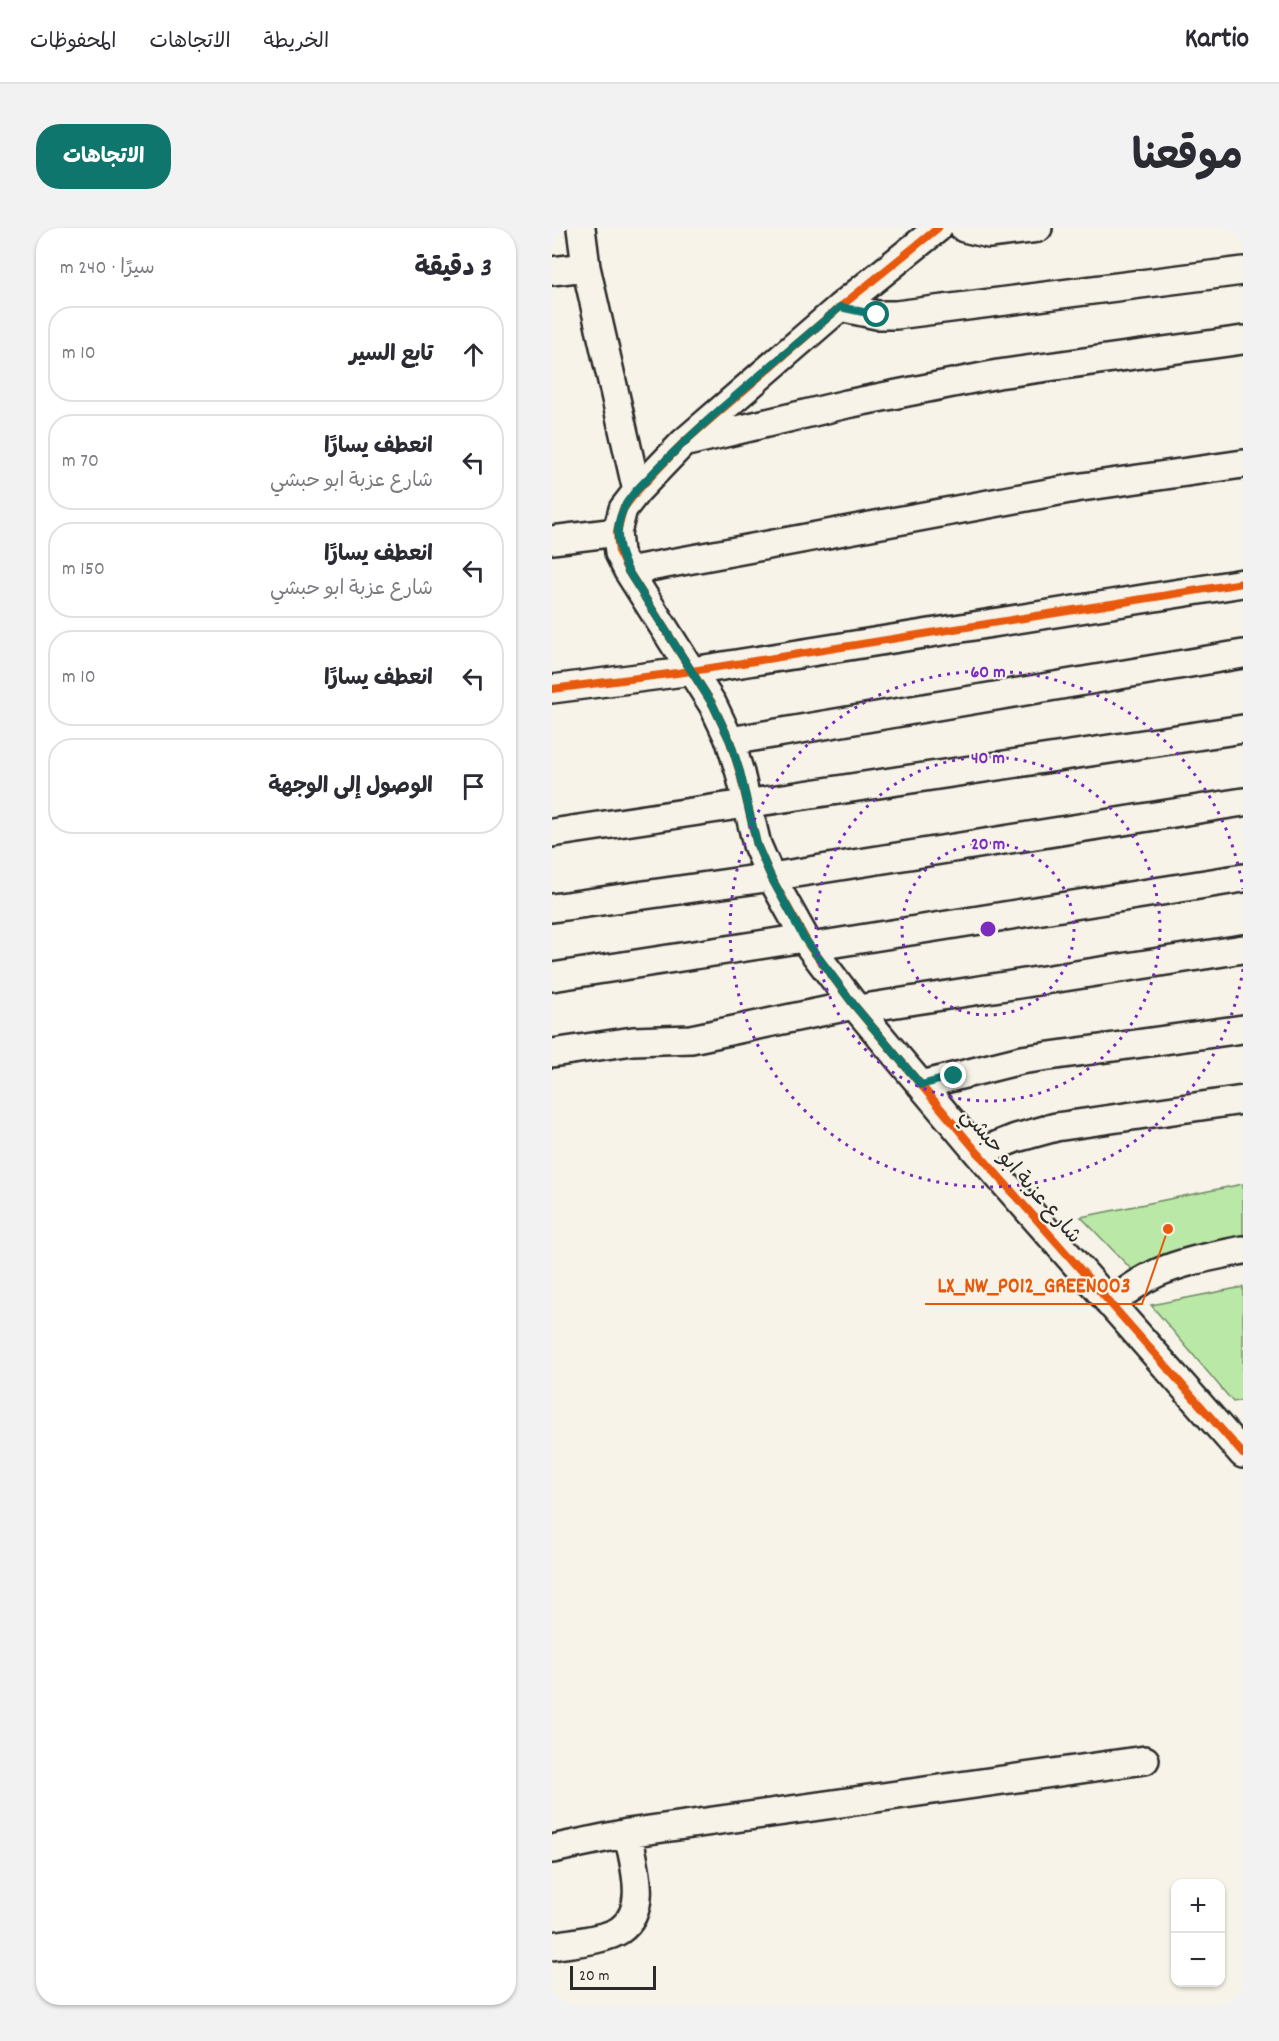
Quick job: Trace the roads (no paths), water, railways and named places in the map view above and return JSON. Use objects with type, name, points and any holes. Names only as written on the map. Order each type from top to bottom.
[{"type":"street","points":[[582,228],[586,267],[637,490]]},
{"type":"street","points":[[552,540],[617,532],[623,509],[637,490],[683,443],[840,307],[938,228]]},
{"type":"street","points":[[964,228],[989,234],[1038,228]]},
{"type":"street","points":[[552,271],[586,267]]},
{"type":"street","points":[[840,307],[877,315],[896,315],[1243,271]]},
{"type":"street","points":[[683,443],[847,404],[998,374],[1243,340]]},
{"type":"street","points":[[628,571],[1075,488],[1243,464]]},
{"type":"street","name":"شارع عزبة ابو حبشي","points":[[617,532],[619,553],[628,571],[713,705],[730,741],[740,772],[757,845],[771,877],[807,942],[856,1007],[978,1153],[1243,1454]]},
{"type":"street","points":[[552,689],[692,671],[1243,583]]},
{"type":"street","points":[[730,741],[1243,654]]},
{"type":"street","points":[[552,833],[1243,729]]},
{"type":"street","points":[[552,908],[771,877],[1243,802]]},
{"type":"street","points":[[552,977],[1243,879]]},
{"type":"street","points":[[552,1053],[633,1041],[691,1039],[856,1007],[1243,950]]},
{"type":"street","points":[[921,1085],[1021,1060],[1243,1029]]},
{"type":"street","points":[[978,1153],[1016,1138],[1056,1127],[1243,1100]]},
{"type":"street","points":[[1110,1304],[1132,1287],[1156,1273],[1183,1263],[1243,1250]]},
{"type":"street","points":[[552,1849],[628,1833],[1145,1760]]},
{"type":"street","points":[[552,1946],[598,1938],[620,1930],[634,1912],[637,1889],[628,1833]]},
{"type":"place","name":"LX_NW_P012_GREEN003","points":[[1168,1229]]}]
